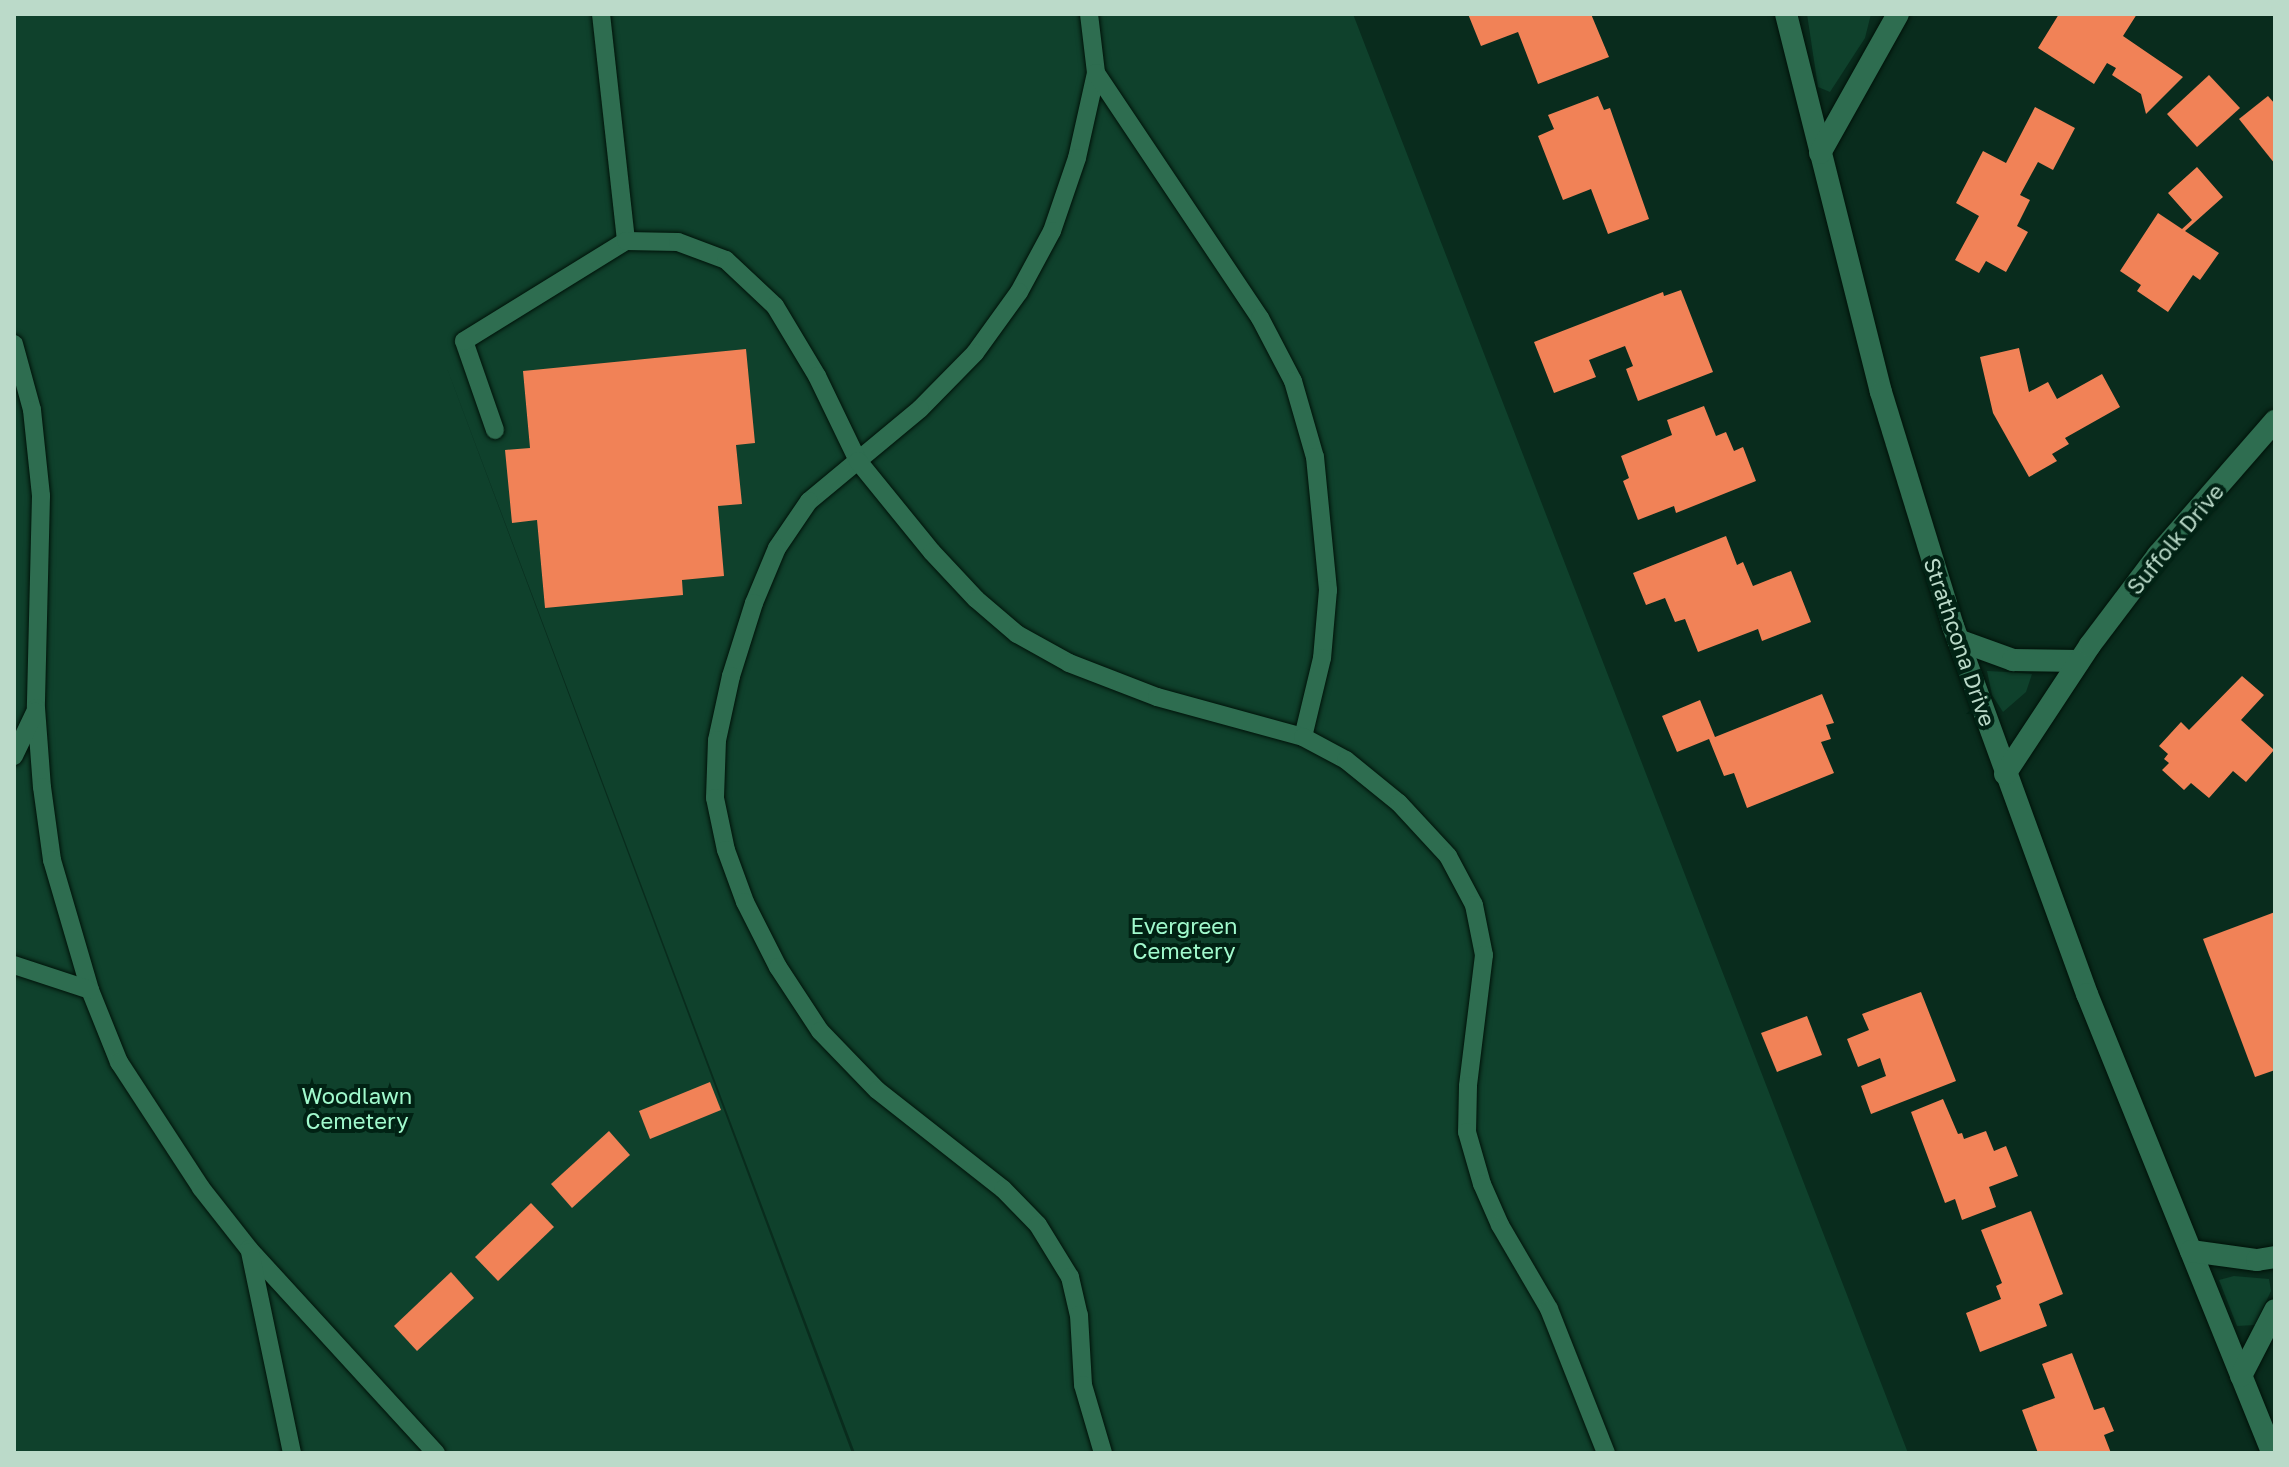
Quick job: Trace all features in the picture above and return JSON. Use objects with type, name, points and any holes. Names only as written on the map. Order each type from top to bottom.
[{"type":"street","name":"Strathcona Drive","points":[[1786,14],[1881,392],[1958,640],[2087,994],[2272,1453]]},
{"type":"street","points":[[1820,153],[1898,14]]},
{"type":"street","name":"Suffolk Drive","points":[[2005,774],[2079,661],[2158,555],[2275,421]]},
{"type":"street","points":[[1958,640],[2013,660],[2079,661]]},
{"type":"street","points":[[2191,1251],[2257,1260],[2275,1257]]},
{"type":"street","points":[[2241,1376],[2275,1310]]},
{"type":"lane","points":[[601,14],[626,241]]},
{"type":"lane","points":[[1089,14],[1096,73],[1077,158],[1052,231],[1019,292],[975,353],[920,409],[809,501],[777,548],[754,603],[731,676],[717,740],[715,798],[726,850],[745,902],[778,967],[820,1031],[877,1090],[1003,1189],[1038,1225],[1070,1277],[1079,1315],[1083,1385],[1103,1453]]},
{"type":"lane","points":[[1096,73],[1260,318],[1293,381],[1315,457],[1328,590],[1322,658],[1303,737]]},
{"type":"lane","points":[[495,430],[464,341],[626,241],[678,242],[726,260],[775,306],[817,376],[858,461],[941,561],[976,599],[1017,634],[1069,663],[1157,697],[1303,737],[1346,760],[1399,803],[1448,856],[1474,905],[1484,955],[1468,1086],[1467,1132],[1482,1184],[1500,1225],[1549,1309],[1606,1453]]},
{"type":"lane","points":[[14,344],[32,410],[41,496],[36,708],[52,860],[90,990],[119,1062],[159,1129],[249,1249],[436,1453]]},
{"type":"lane","points":[[14,756],[36,708]]},
{"type":"lane","points":[[14,965],[90,990]]},
{"type":"lane","points":[[249,1249],[292,1453]]},
{"type":"green space","name":"Evergreen Cemetery","points":[[14,14],[1353,14],[1908,1453],[855,1453],[445,363],[852,1453],[14,1453]]},
{"type":"green space","points":[[1807,14],[1871,14],[1865,38],[1830,92],[1818,87]]},
{"type":"green space","points":[[1987,671],[2032,674],[2026,692],[2003,712],[1992,695]]},
{"type":"green space","points":[[2234,1276],[2269,1279],[2271,1291],[2255,1325],[2237,1326],[2219,1280]]},
{"type":"building","points":[[1468,14],[1591,14],[1609,57],[1538,84],[1518,32],[1481,46]]},
{"type":"building","points":[[2059,14],[2137,14],[2123,36],[2183,77],[2146,114],[2141,94],[2112,75],[2116,68],[2107,63],[2094,84],[2038,48]]},
{"type":"building","points":[[2209,75],[2240,108],[2197,147],[2167,114]]},
{"type":"building","points":[[1598,96],[1604,110],[1610,108],[1649,219],[1608,234],[1591,189],[1563,200],[1538,136],[1554,129],[1548,115]]},
{"type":"building","points":[[2268,96],[2275,104],[2275,164],[2239,119]]},
{"type":"building","points":[[2035,107],[2075,128],[2053,170],[2038,162],[2020,195],[2030,200],[2017,226],[2028,232],[2006,272],[1986,261],[1979,273],[1955,260],[1979,216],[1956,203],[1983,151],[2006,163]]},
{"type":"building","points":[[2197,167],[2223,197],[2185,231],[2219,253],[2200,280],[2193,275],[2168,312],[2137,291],[2141,285],[2120,271],[2158,213],[2182,229],[2192,220],[2168,193]]},
{"type":"building","points":[[1681,290],[1713,372],[1638,401],[1626,369],[1633,366],[1625,346],[1589,360],[1596,377],[1554,393],[1534,342],[1663,292],[1664,296]]},
{"type":"building","points":[[2019,348],[2029,392],[2048,382],[2057,399],[2102,374],[2120,407],[2065,438],[2069,444],[2052,454],[2057,461],[2029,477],[1993,413],[1980,357]]},
{"type":"building","points":[[746,349],[755,443],[736,445],[742,504],[718,506],[724,576],[682,580],[683,595],[545,608],[537,520],[512,523],[505,450],[530,448],[523,371]]},
{"type":"building","points":[[1704,406],[1716,436],[1726,432],[1734,451],[1743,447],[1756,481],[1676,513],[1674,506],[1638,520],[1623,481],[1629,478],[1621,456],[1672,435],[1667,420]]},
{"type":"building","points":[[1726,536],[1737,565],[1743,562],[1753,586],[1791,571],[1811,622],[1762,641],[1758,629],[1698,652],[1685,619],[1675,622],[1665,598],[1646,605],[1633,573]]},
{"type":"building","points":[[2242,676],[2264,695],[2241,720],[2274,750],[2246,782],[2233,771],[2209,798],[2191,783],[2184,790],[2162,770],[2169,763],[2164,759],[2168,754],[2159,746],[2181,722],[2189,730]]},
{"type":"building","points":[[1822,694],[1834,723],[1826,725],[1831,739],[1821,742],[1834,773],[1747,808],[1734,773],[1724,776],[1709,739],[1677,752],[1662,716],[1700,700],[1715,737]]},
{"type":"building","points":[[2275,912],[2275,1070],[2255,1077],[2203,939]]},
{"type":"building","points":[[1921,992],[1956,1081],[1871,1114],[1861,1086],[1886,1076],[1880,1058],[1858,1067],[1847,1039],[1869,1030],[1862,1014]]},
{"type":"building","points":[[1807,1016],[1822,1055],[1777,1072],[1761,1033]]},
{"type":"building","points":[[710,1082],[721,1110],[650,1139],[639,1111]]},
{"type":"building","points":[[1943,1099],[1958,1134],[1962,1133],[1964,1139],[1986,1131],[1994,1151],[2006,1146],[2018,1176],[1989,1187],[1996,1207],[1962,1220],[1955,1199],[1945,1203],[1911,1112]]},
{"type":"building","points":[[609,1131],[630,1155],[572,1208],[551,1184]]},
{"type":"building","points":[[531,1203],[554,1227],[498,1281],[475,1257]]},
{"type":"building","points":[[2031,1211],[2063,1294],[2039,1304],[2047,1326],[1980,1352],[1966,1313],[2001,1299],[1996,1286],[2002,1283],[1981,1230]]},
{"type":"building","points":[[451,1272],[474,1298],[417,1351],[394,1326]]},
{"type":"building","points":[[2072,1353],[2094,1410],[2104,1407],[2114,1431],[2104,1435],[2111,1453],[2038,1453],[2022,1410],[2055,1398],[2042,1364]]},
{"type":"park label","name":"Woodlawn Cemetery","points":[[357,1108]]}]
